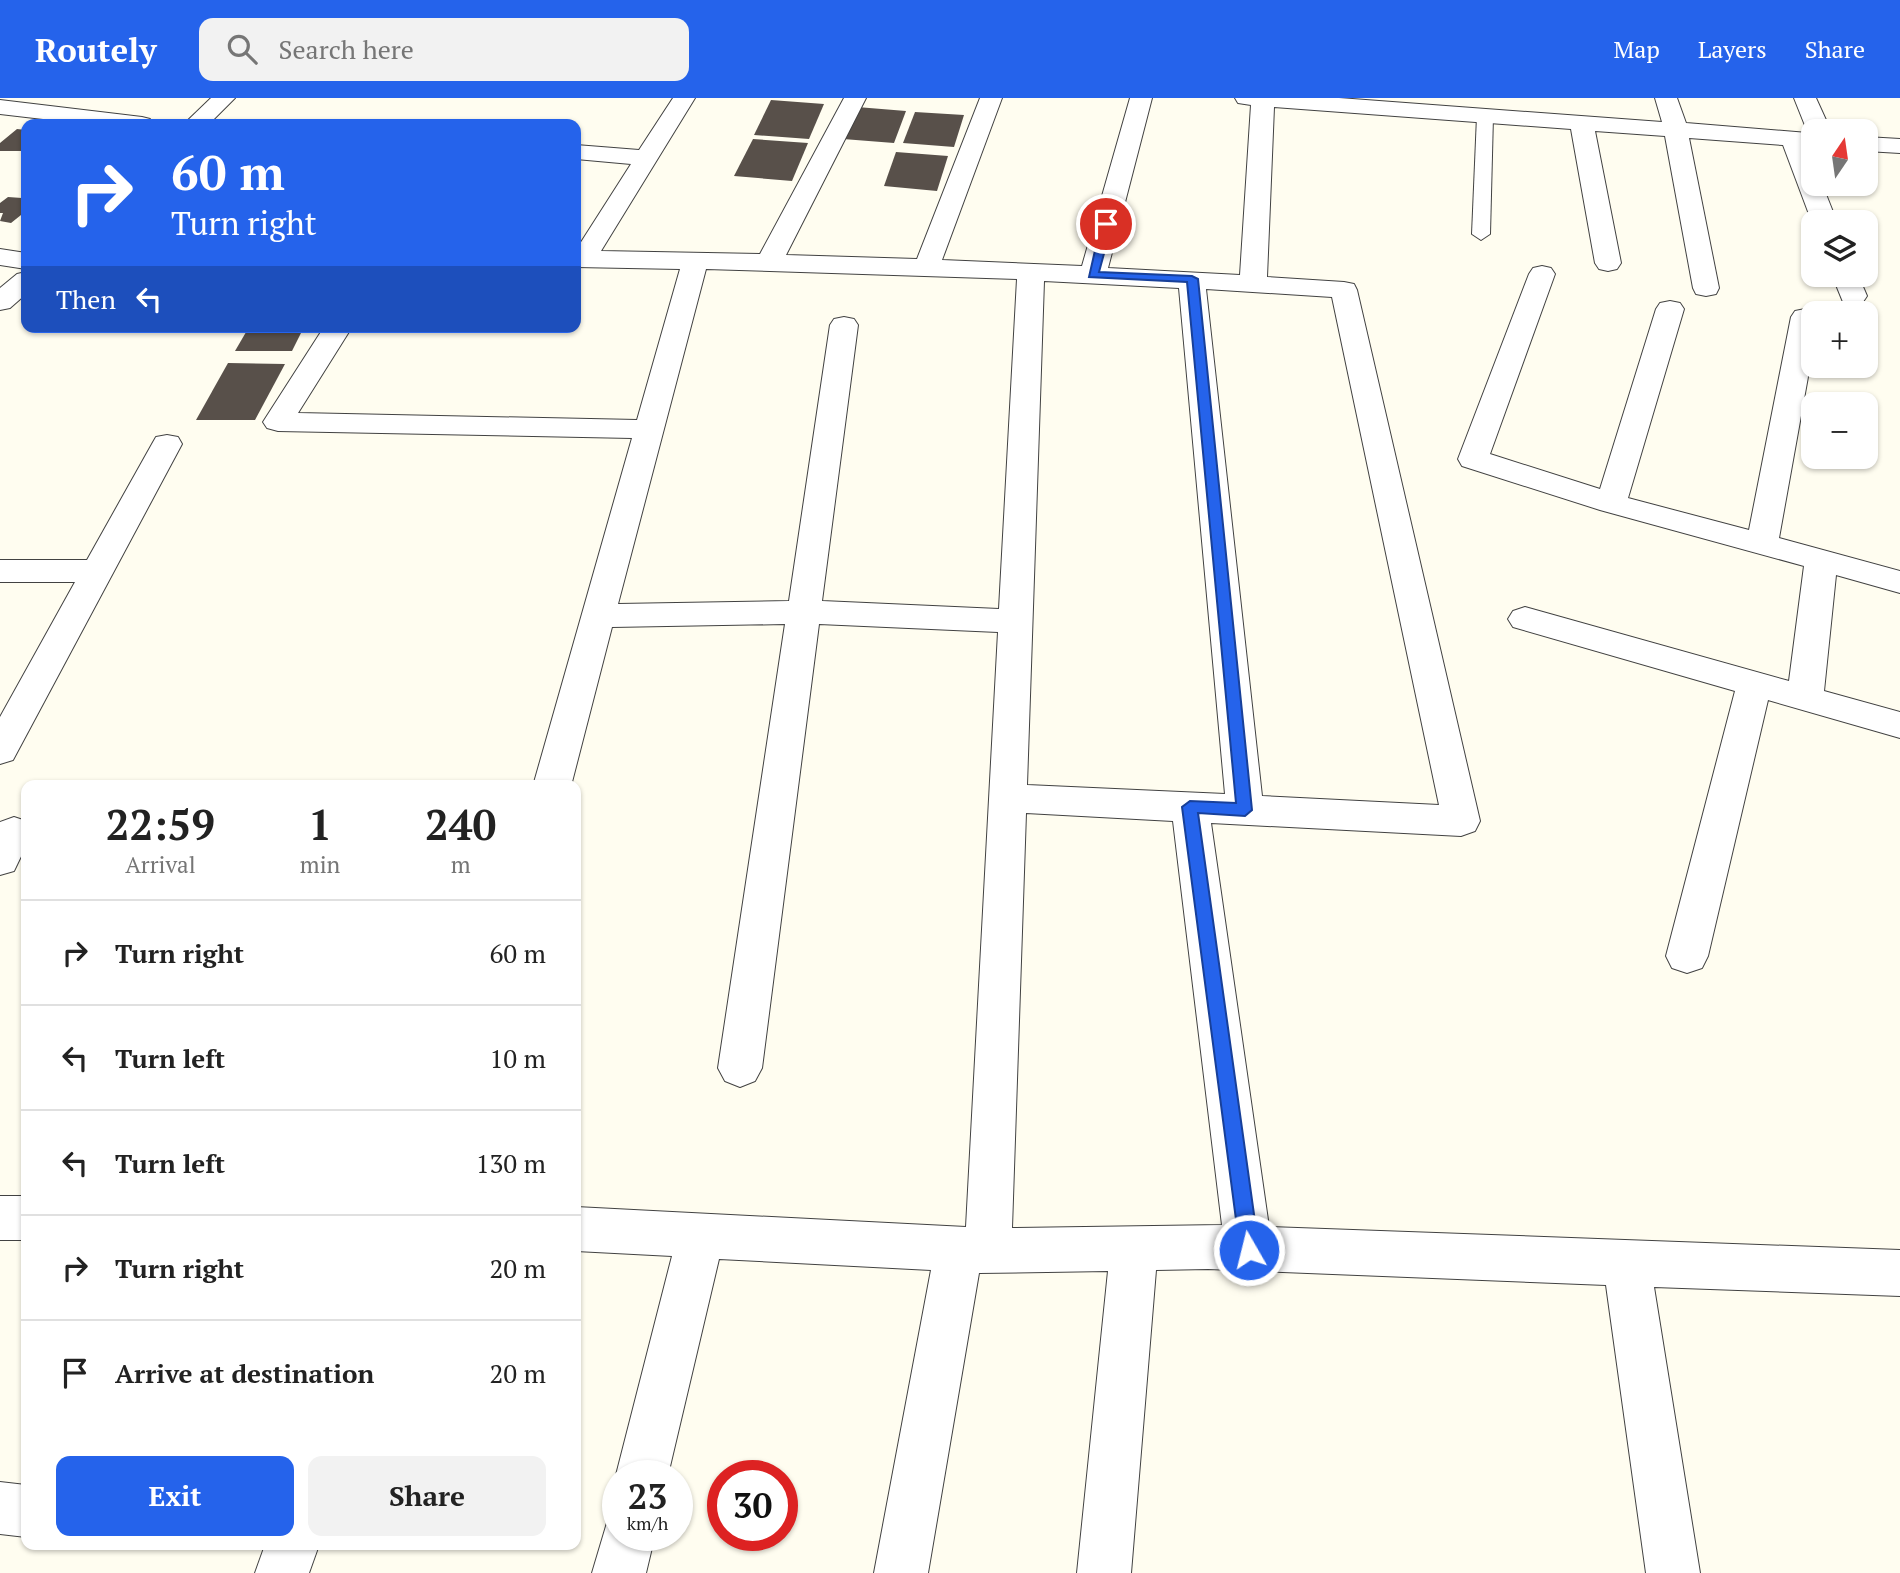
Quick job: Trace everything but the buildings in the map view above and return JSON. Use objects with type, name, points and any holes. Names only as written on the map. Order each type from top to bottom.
[{"type":"street","points":[[0,107],[92,119],[118,98]]},
{"type":"street","points":[[201,119],[224,98]]},
{"type":"street","points":[[581,256],[684,98]]},
{"type":"street","points":[[769,263],[855,98]]},
{"type":"street","points":[[926,269],[991,98]]},
{"type":"street","points":[[1093,275],[1141,98]]},
{"type":"street","points":[[1666,98],[1676,130],[1706,288]]},
{"type":"street","points":[[1805,98],[1814,119]]},
{"type":"street","points":[[1254,284],[1255,99],[1428,105],[1485,116],[1552,109],[1583,123],[1801,139]]},
{"type":"street","points":[[1583,123],[1608,263]]},
{"type":"street","points":[[1878,145],[1900,146]]},
{"type":"street","points":[[581,152],[647,158]]},
{"type":"street","points":[[0,257],[21,260]]},
{"type":"street","points":[[581,259],[1031,272],[1192,279],[1344,290],[1461,821],[1008,797]]},
{"type":"street","points":[[554,780],[695,261]]},
{"type":"street","points":[[901,1573],[974,1250],[1008,797],[1031,272]]},
{"type":"street","points":[[1542,274],[1473,459],[1611,503],[1900,582]]},
{"type":"street","points":[[1192,279],[1245,810]]},
{"type":"street","points":[[0,302],[21,284]]},
{"type":"street","points":[[1611,503],[1671,309]]},
{"type":"street","points":[[740,1068],[844,325]]},
{"type":"street","points":[[334,333],[278,422],[650,429]]},
{"type":"street","points":[[1762,544],[1801,338]]},
{"type":"street","points":[[0,750],[13,701],[97,571],[167,444]]},
{"type":"street","points":[[1805,698],[1821,560]]},
{"type":"street","points":[[0,571],[97,571]]},
{"type":"street","points":[[598,616],[803,612],[1016,621]]},
{"type":"street","points":[[1525,619],[1900,725]]},
{"type":"street","points":[[1687,956],[1754,684]]},
{"type":"street","points":[[1190,807],[1249,1250]]},
{"type":"street","points":[[0,1218],[21,1218]]},
{"type":"street","points":[[581,1229],[974,1250],[1208,1247],[1628,1265],[1900,1273]]},
{"type":"street","points":[[646,1460],[701,1236]]},
{"type":"street","points":[[1104,1573],[1134,1249]]},
{"type":"street","points":[[1628,1265],[1674,1573]]},
{"type":"street","points":[[0,1507],[21,1510]]},
{"type":"street","points":[[619,1573],[624,1551]]},
{"type":"lane","points":[[1481,234],[1485,116]]},
{"type":"route","points":[[1106,224],[1093,275],[1192,279],[1245,810],[1190,807],[1249,1250]]}]
